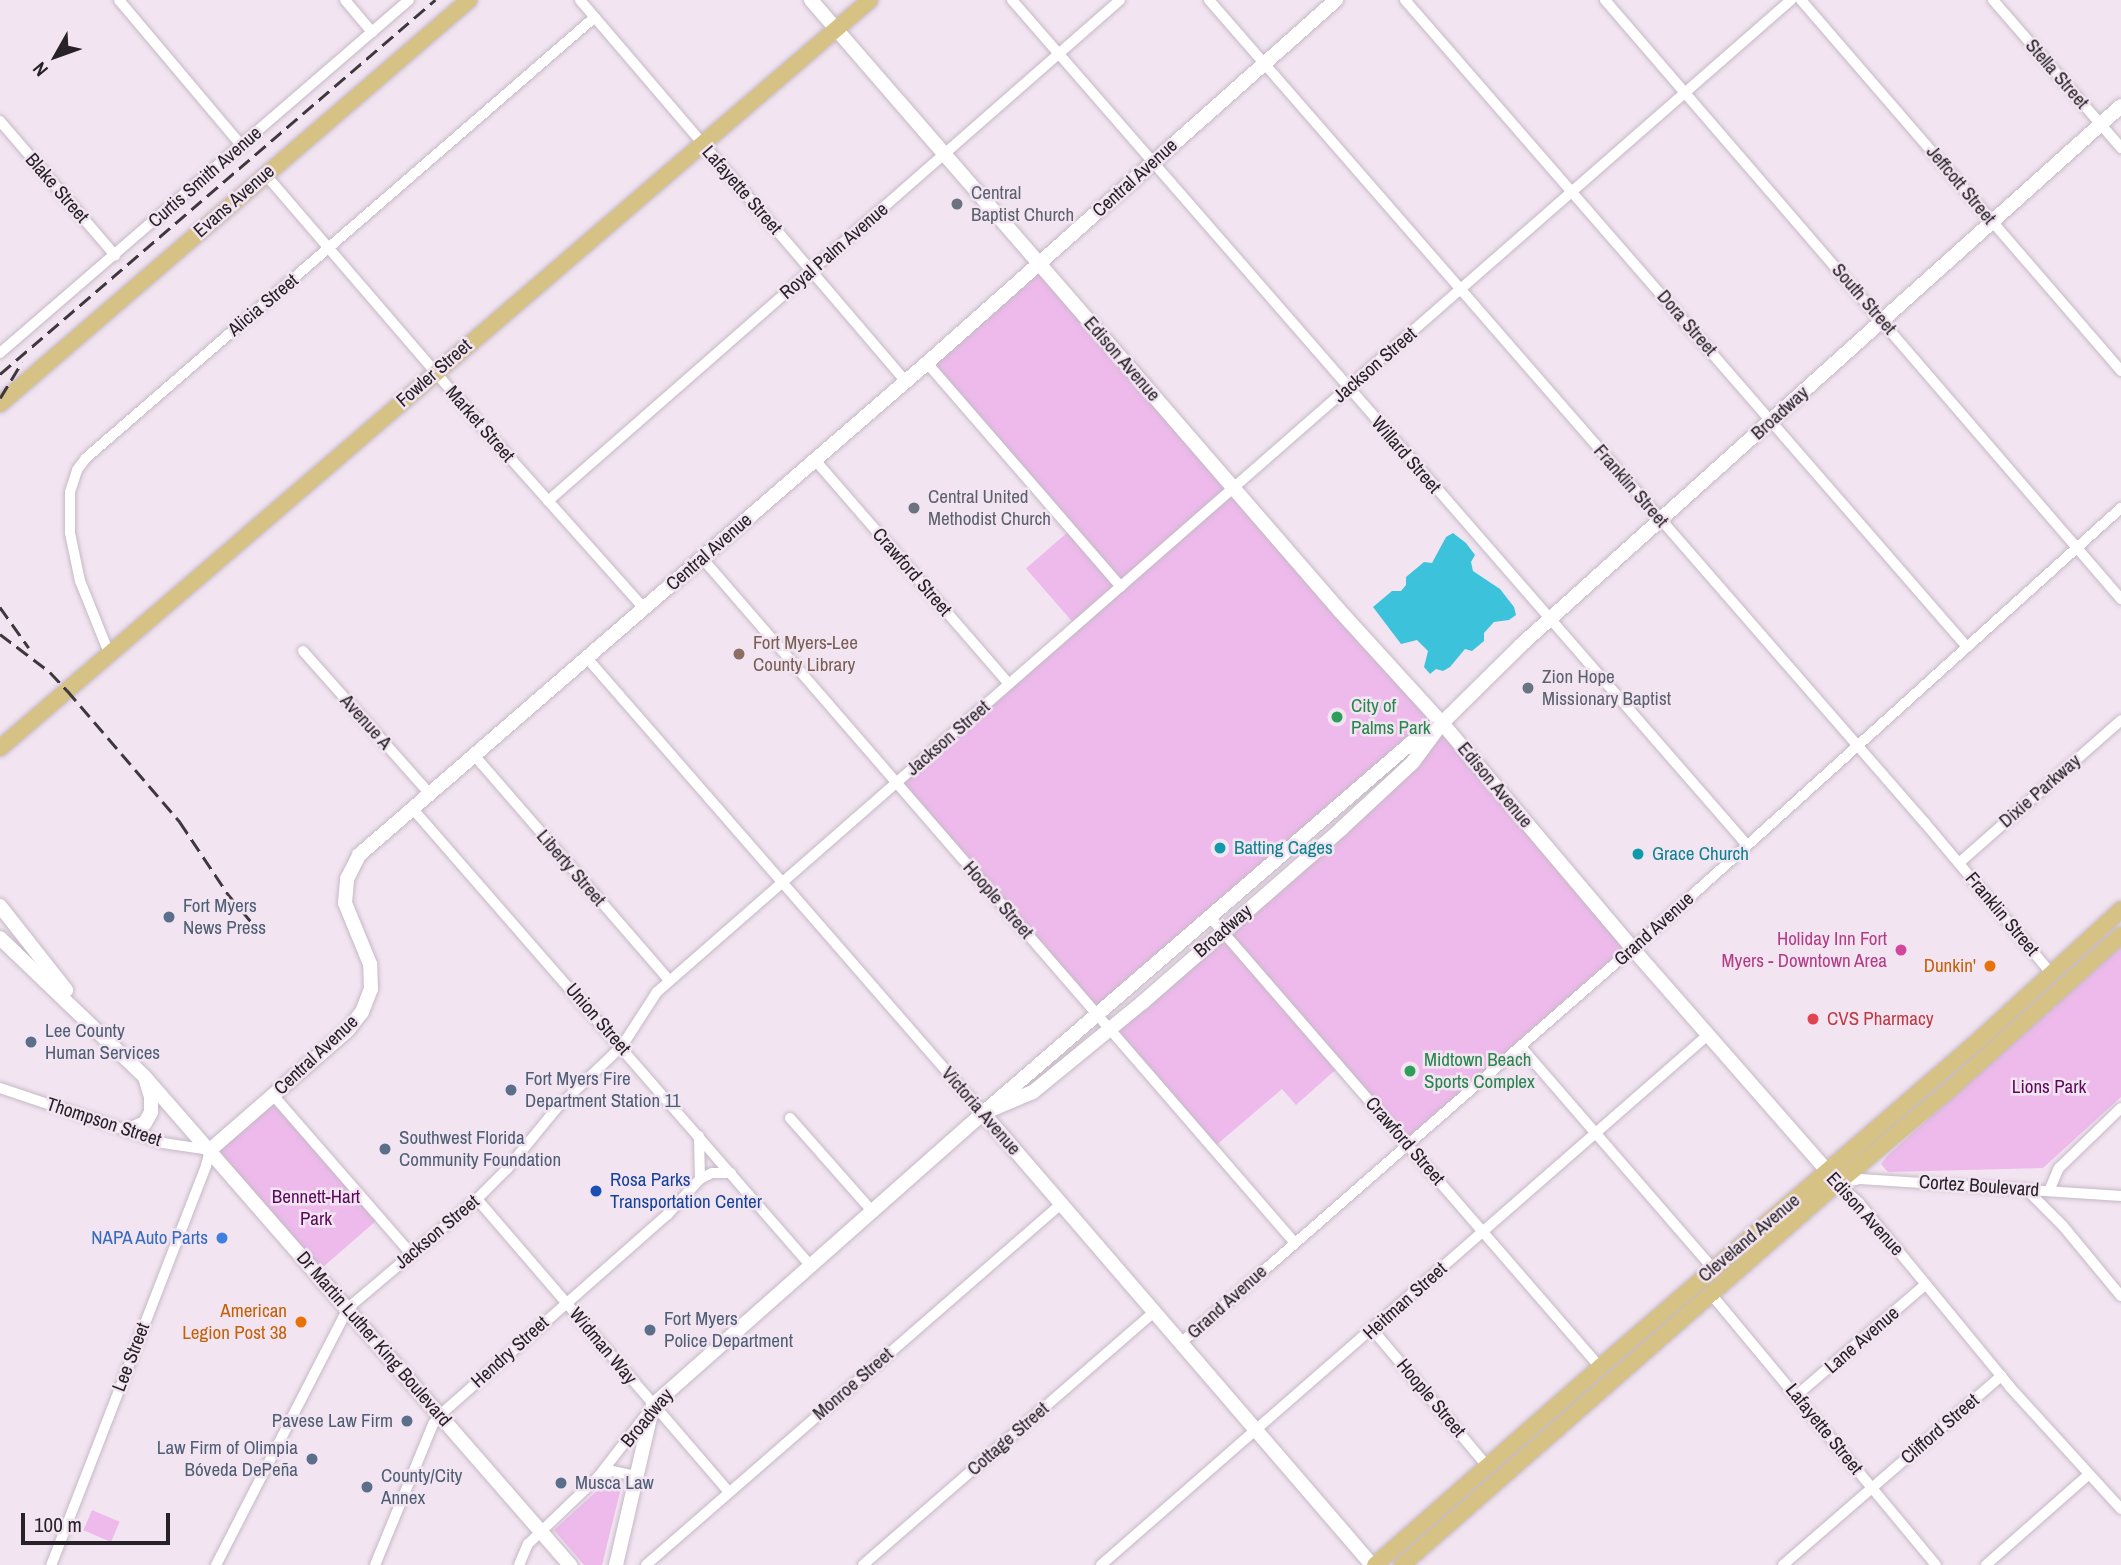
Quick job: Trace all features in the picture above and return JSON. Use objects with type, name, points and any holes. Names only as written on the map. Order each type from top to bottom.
[{"type":"main road","name":"Evans Avenue","points":[[0,404],[469,0]]},
{"type":"main road","name":"Fowler Street","points":[[0,748],[870,0]]},
{"type":"main road","name":"Cleveland Avenue","points":[[1402,1565],[1711,1294],[1832,1177],[2121,910]]},
{"type":"main road","name":"Cleveland Avenue","points":[[1374,1565],[1713,1269],[1948,1090],[2121,935]]},
{"type":"main road","points":[[2043,1006],[2051,972]]},
{"type":"main road","points":[[1582,1407],[1600,1367]]},
{"type":"street","points":[[119,0],[242,146]]},
{"type":"street","points":[[345,0],[372,32]]},
{"type":"street","name":"Curtis Smith Avenue","points":[[0,353],[409,0]]},
{"type":"street","name":"Lafayette Street","points":[[580,0],[904,380]]},
{"type":"street","name":"Edison Avenue","points":[[811,0],[1339,610],[1442,723],[1632,948],[1832,1177],[1859,1203],[2001,1376],[2121,1509]]},
{"type":"street","name":"Willard Street","points":[[1012,0],[1747,845]]},
{"type":"street","name":"Royal Palm Avenue","points":[[548,501],[1120,0]]},
{"type":"street","name":"Franklin Street","points":[[1209,0],[2051,972]]},
{"type":"street","name":"Central Avenue","points":[[210,1150],[347,1031],[368,1000],[370,964],[348,915],[347,879],[359,855],[904,380],[927,363],[1336,0]]},
{"type":"street","name":"Dora Street","points":[[1405,0],[1773,420],[1967,647]]},
{"type":"street","name":"South Street","points":[[1605,0],[2121,598]]},
{"type":"street","name":"Jackson Street","points":[[216,1565],[348,1308],[477,1199],[507,1169],[556,1109],[622,1046],[647,1005],[669,980],[1791,0]]},
{"type":"street","name":"Jeffcott Street","points":[[1801,0],[2121,371]]},
{"type":"street","name":"Stella Street","points":[[1993,0],[2121,148]]},
{"type":"street","name":"Alicia Street","points":[[109,653],[80,581],[70,533],[69,492],[77,470],[98,447],[596,18]]},
{"type":"street","name":"Broadway","points":[[983,1113],[1033,1092],[1111,1029],[1223,931],[1413,762],[1442,723],[1549,620],[2121,106]]},
{"type":"street","name":"Blake Street","points":[[0,121],[115,255]]},
{"type":"street","name":"Market Street","points":[[265,174],[435,372],[644,608]]},
{"type":"street","points":[[927,363],[1121,587]]},
{"type":"street","name":"Crawford Street","points":[[815,460],[1009,684]]},
{"type":"street","name":"Grand Avenue","points":[[1181,1343],[1521,1047],[2121,509]]},
{"type":"street","name":"Hoople Street","points":[[702,558],[1294,1242]]},
{"type":"street","name":"Avenue A","points":[[303,651],[429,793]]},
{"type":"street","name":"Victoria Avenue","points":[[587,657],[1374,1565]]},
{"type":"street","name":"Dixie Parkway","points":[[1959,863],[2121,720]]},
{"type":"street","name":"Broadway","points":[[519,1565],[528,1544],[597,1477],[653,1405],[983,1113],[1099,1016],[1411,743],[1442,723]]},
{"type":"street","name":"Liberty Street","points":[[474,755],[669,980]]},
{"type":"street","name":"Union Street","points":[[411,808],[622,1046],[810,1265]]},
{"type":"street","name":"Dr Martin Luther King Boulevard","points":[[0,906],[90,1021]]},
{"type":"street","name":"Crawford Street","points":[[1210,917],[1600,1367]]},
{"type":"street","points":[[0,931],[21,947],[31,945]]},
{"type":"street","name":"Dr Martin Luther King Boulevard","points":[[0,938],[90,1021],[144,1076],[570,1565]]},
{"type":"street","name":"Heitman Street","points":[[1101,1565],[1484,1234],[1708,1035]]},
{"type":"street","points":[[1521,1047],[1713,1269]]},
{"type":"street","points":[[129,1130],[145,1123],[151,1112],[151,1097],[144,1076]]},
{"type":"street","name":"Thompson Street","points":[[0,1088],[163,1143],[210,1150]]},
{"type":"street","points":[[273,1095],[411,1254]]},
{"type":"street","points":[[2049,1191],[2059,1168],[2121,1108]]},
{"type":"street","points":[[790,1118],[872,1211]]},
{"type":"street","points":[[699,1136],[700,1179],[712,1174],[731,1173]]},
{"type":"street","name":"Lee Street","points":[[51,1565],[210,1150]]},
{"type":"street","name":"Cortez Boulevard","points":[[1832,1177],[2121,1196]]},
{"type":"street","name":"Hendry Street","points":[[375,1565],[440,1415],[565,1301],[667,1215],[700,1179]]},
{"type":"street","points":[[2028,1191],[2063,1226],[2121,1296]]},
{"type":"street","name":"Widman Way","points":[[477,1199],[729,1492]]},
{"type":"street","name":"Monroe Street","points":[[646,1565],[1060,1204]]},
{"type":"street","name":"Lane Avenue","points":[[1797,1395],[1926,1284]]},
{"type":"street","name":"Lafayette Street","points":[[1711,1294],[1936,1565]]},
{"type":"street","name":"Cottage Street","points":[[863,1565],[1154,1312]]},
{"type":"street","name":"Hoople Street","points":[[1373,1330],[1488,1467]]},
{"type":"street","name":"Clifford Street","points":[[1783,1565],[2001,1376]]},
{"type":"street","points":[[616,1565],[653,1405]]},
{"type":"street","name":"Broadway","points":[[597,1477],[612,1471],[636,1476]]},
{"type":"street","points":[[1986,1565],[2088,1475]]},
{"type":"green space","points":[[1039,266],[1232,488],[1121,584],[928,362]]},
{"type":"green space","name":"City of Palms Park","points":[[1235,492],[1436,724],[1101,1015],[900,783]]},
{"type":"green space","points":[[1069,531],[1118,587],[1075,624],[1026,568]]},
{"type":"green space","points":[[1443,726],[1628,948],[1408,1141],[1341,1065],[1296,1105],[1282,1089],[1214,1147],[1114,1029]]},
{"type":"green space","name":"Lions Park","points":[[2121,946],[2121,1097],[2043,1168],[1888,1172],[1881,1164],[1887,1156]]},
{"type":"green space","name":"Bennett-Hart Park","points":[[274,1095],[380,1217],[317,1272],[211,1150]]},
{"type":"green space","points":[[611,1478],[618,1478],[622,1484],[602,1565],[584,1565],[554,1530]]},
{"type":"green space","points":[[92,1510],[120,1522],[111,1542],[83,1530]]},
{"type":"water","points":[[1453,533],[1466,543],[1475,555],[1471,562],[1473,571],[1500,589],[1514,607],[1516,615],[1509,620],[1494,622],[1484,633],[1484,641],[1472,651],[1465,649],[1450,667],[1443,671],[1436,669],[1430,674],[1424,667],[1428,651],[1417,640],[1401,644],[1373,607],[1392,591],[1401,591],[1406,585],[1406,577],[1424,562],[1432,563],[1446,537]]},
{"type":"railway","points":[[0,374],[435,0]]},
{"type":"railway","points":[[0,398],[22,362]]},
{"type":"railway","points":[[0,607],[29,648]]},
{"type":"railway","points":[[0,634],[50,672],[67,690],[180,822],[228,894],[259,931]]},
{"type":"place","name":"Central Baptist Church","points":[[957,204]]},
{"type":"place","name":"Central United Methodist Church","points":[[914,508]]},
{"type":"place","name":"Fort Myers-Lee County Library","points":[[739,654]]},
{"type":"place","name":"Zion Hope Missionary Baptist","points":[[1528,688]]},
{"type":"place","name":"City of Palms Park","points":[[1337,717]]},
{"type":"place","name":"Batting Cages","points":[[1220,848]]},
{"type":"place","name":"Grace Church","points":[[1638,854]]},
{"type":"place","name":"Fort Myers News Press","points":[[169,917]]},
{"type":"place","name":"Holiday Inn Fort Myers - Downtown Area","points":[[1901,950]]},
{"type":"place","name":"Dunkin'","points":[[1990,966]]},
{"type":"place","name":"CVS Pharmacy","points":[[1813,1019]]},
{"type":"place","name":"Lee County Human Services","points":[[31,1042]]},
{"type":"place","name":"Midtown Beach Sports Complex","points":[[1410,1071]]},
{"type":"place","name":"Fort Myers Fire Department Station 11","points":[[511,1090]]},
{"type":"place","name":"Southwest Florida Community Foundation","points":[[385,1149]]},
{"type":"place","name":"Rosa Parks Transportation Center","points":[[596,1191]]},
{"type":"place","name":"NAPA Auto Parts","points":[[222,1238]]},
{"type":"place","name":"American Legion Post 38","points":[[301,1322]]},
{"type":"place","name":"Fort Myers Police Department","points":[[650,1330]]},
{"type":"place","name":"Pavese Law Firm","points":[[407,1421]]},
{"type":"place","name":"Law Firm of Olimpia Bóveda DePeña","points":[[312,1459]]},
{"type":"place","name":"Musca Law","points":[[561,1483]]},
{"type":"place","name":"County/City Annex","points":[[367,1487]]}]
